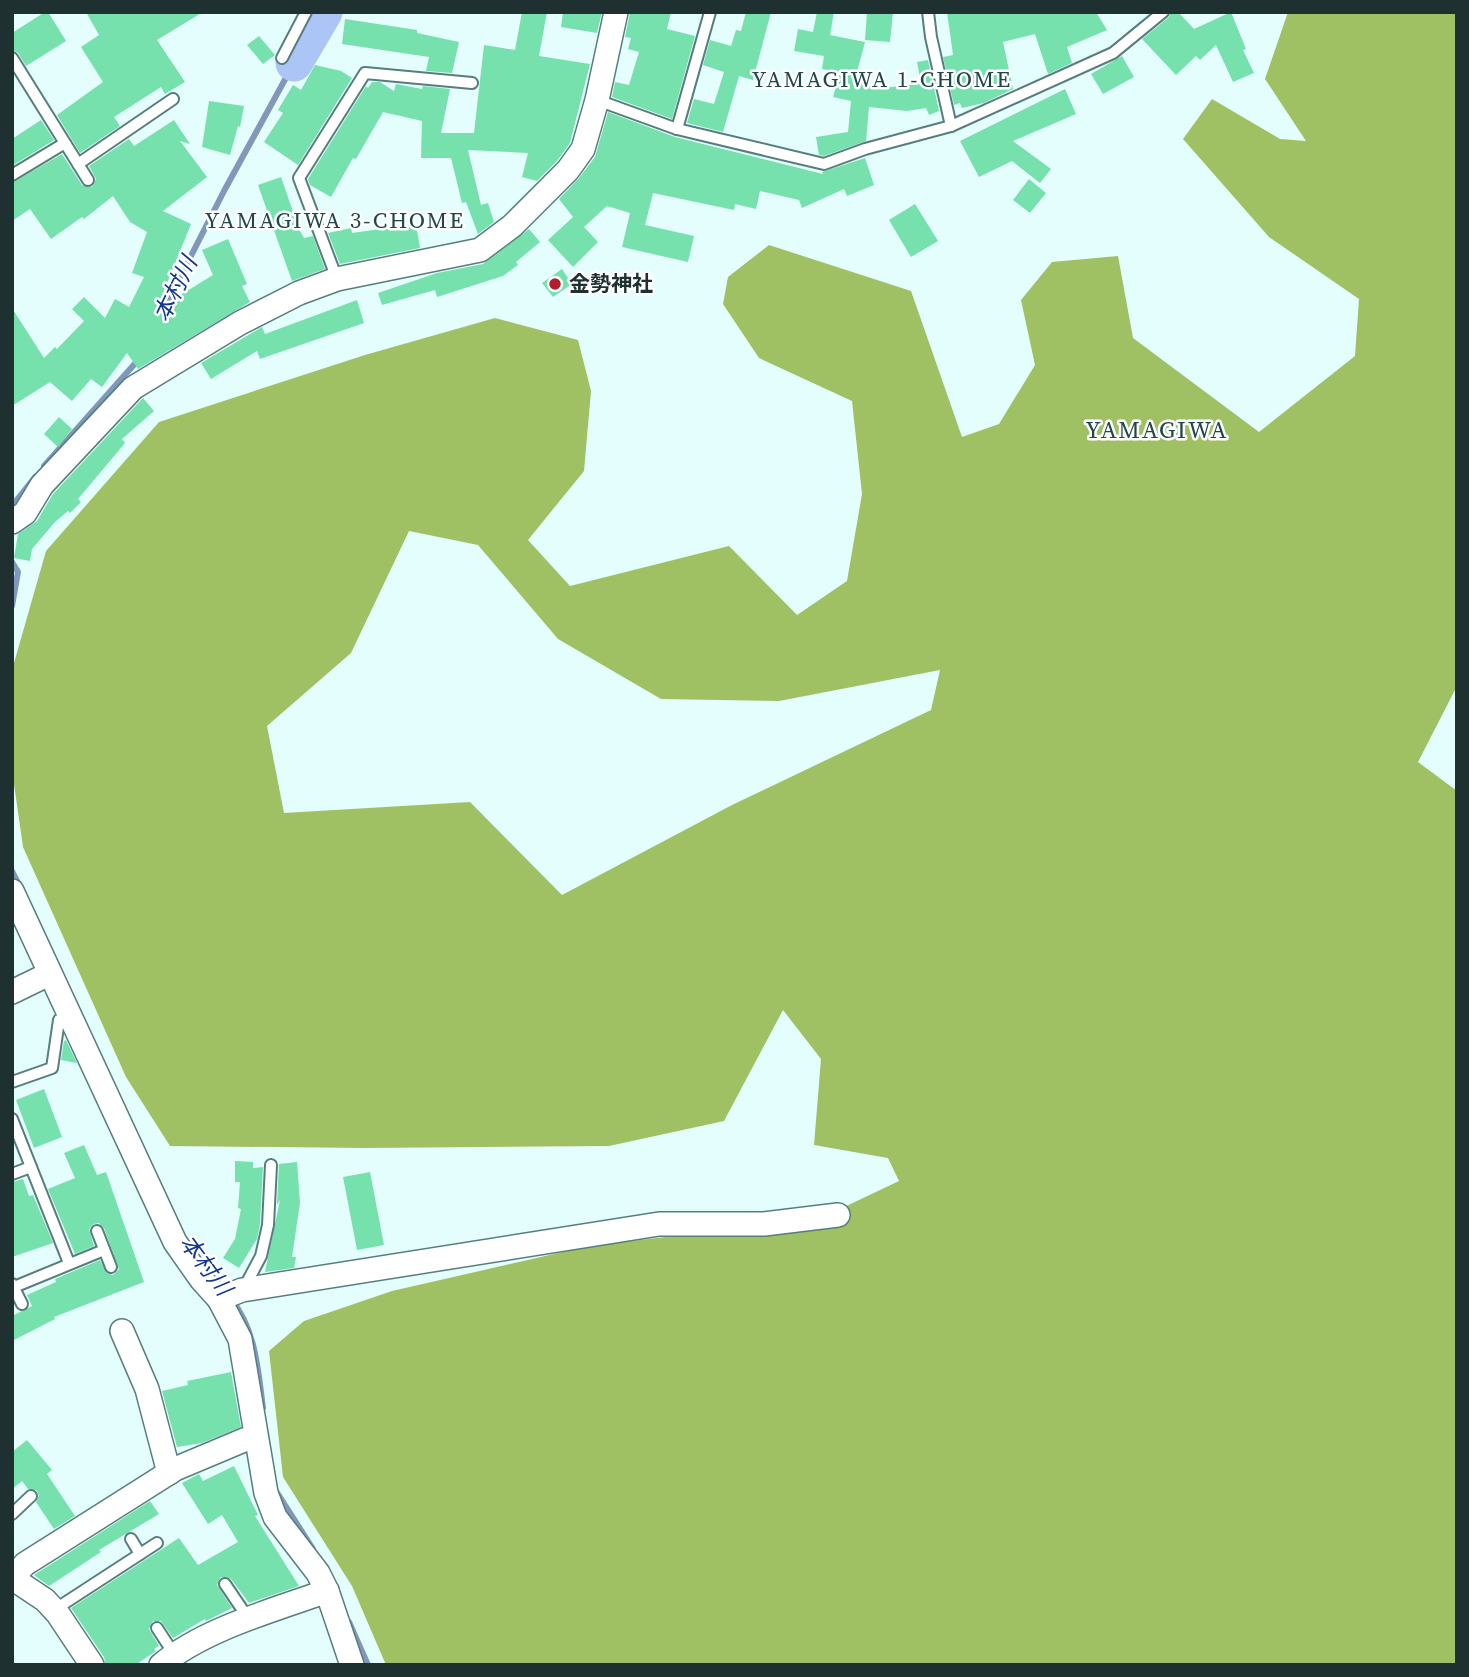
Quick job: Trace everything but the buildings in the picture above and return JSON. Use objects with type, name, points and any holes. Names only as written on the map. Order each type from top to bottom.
[{"type":"street","points":[[12,522],[25,513],[42,485],[133,387],[240,323],[299,293],[337,279],[480,250],[512,226],[568,170],[583,149],[597,100],[616,12]]},
{"type":"street","points":[[12,891],[17,915],[49,974],[175,1242],[201,1279],[231,1295],[659,1224],[764,1224],[838,1215]]},
{"type":"street","points":[[12,992],[49,974]]},
{"type":"street","points":[[231,1295],[253,1404],[266,1493],[275,1517],[318,1573],[327,1591],[352,1665]]},
{"type":"street","points":[[122,1331],[147,1389],[169,1473]]},
{"type":"street","points":[[92,1665],[45,1600],[12,1578],[25,1564],[169,1473],[244,1440],[256,1439]]},
{"type":"street","points":[[167,1659],[248,1618],[327,1591]]},
{"type":"lane","points":[[282,58],[306,12]]},
{"type":"lane","points":[[677,130],[710,12]]},
{"type":"lane","points":[[928,12],[951,126]]},
{"type":"lane","points":[[597,100],[677,130],[824,164],[865,149],[951,126],[1113,53],[1163,12]]},
{"type":"lane","points":[[12,58],[88,180]]},
{"type":"lane","points":[[337,279],[299,178],[365,73],[472,83]]},
{"type":"lane","points":[[78,164],[173,99]]},
{"type":"lane","points":[[12,175],[65,143]]},
{"type":"lane","points":[[12,1082],[52,1068],[59,1020],[68,1016]]},
{"type":"lane","points":[[12,1119],[69,1263]]},
{"type":"lane","points":[[231,1295],[261,1256],[266,1235],[271,1165]]},
{"type":"lane","points":[[12,1174],[32,1167]]},
{"type":"lane","points":[[97,1231],[111,1267]]},
{"type":"lane","points":[[22,1304],[13,1286],[104,1250]]},
{"type":"lane","points":[[12,1514],[31,1496]]},
{"type":"lane","points":[[131,1539],[141,1554]]},
{"type":"lane","points":[[54,1610],[157,1543]]},
{"type":"lane","points":[[225,1584],[248,1618]]},
{"type":"lane","points":[[157,1628],[167,1659]]},
{"type":"green space","points":[[1288,12],[1457,12],[1457,686],[1418,762],[1457,791],[1457,1665],[386,1665],[352,1586],[283,1477],[269,1351],[304,1321],[392,1291],[589,1246],[819,1219],[899,1181],[888,1158],[814,1145],[821,1059],[783,1010],[724,1121],[609,1146],[170,1146],[126,1077],[23,847],[12,770],[12,670],[46,551],[159,422],[365,355],[495,318],[578,340],[591,391],[584,471],[528,540],[570,586],[729,546],[797,615],[847,581],[862,494],[852,401],[759,358],[723,304],[728,277],[769,245],[911,291],[962,437],[999,424],[1035,365],[1021,300],[1052,262],[1118,256],[1133,338],[1259,432],[1355,356],[1359,299],[1269,237],[1183,139],[1212,99],[1280,139],[1306,141],[1265,79]],"holes":[[[409,531],[478,545],[558,639],[661,699],[779,701],[940,670],[931,710],[732,805],[562,895],[470,802],[284,813],[267,726],[351,653]]]},
{"type":"waterway","name":"本村川","points":[[294,63],[324,12]]},
{"type":"waterway","name":"本村川","points":[[164,309],[294,63]]},
{"type":"waterway","name":"本村川","points":[[44,466],[139,359]]},
{"type":"waterway","name":"本村川","points":[[12,506],[35,477]]},
{"type":"waterway","name":"本村川","points":[[12,562],[18,572],[12,606]]},
{"type":"waterway","name":"本村川","points":[[12,871],[20,887]]},
{"type":"waterway","name":"本村川","points":[[231,1299],[251,1337],[263,1408]]},
{"type":"waterway","name":"本村川","points":[[276,1491],[313,1549]]},
{"type":"waterway","name":"本村川","points":[[349,1622],[368,1665]]},
{"type":"place","name":"金勢神社","points":[[555,284]]},
{"type":"district","name":"YAMAGIWA 1-CHOME","points":[[882,79]]},
{"type":"district","name":"YAMAGIWA 3-CHOME","points":[[335,220]]},
{"type":"district","name":"YAMAGIWA","points":[[1157,430]]}]
